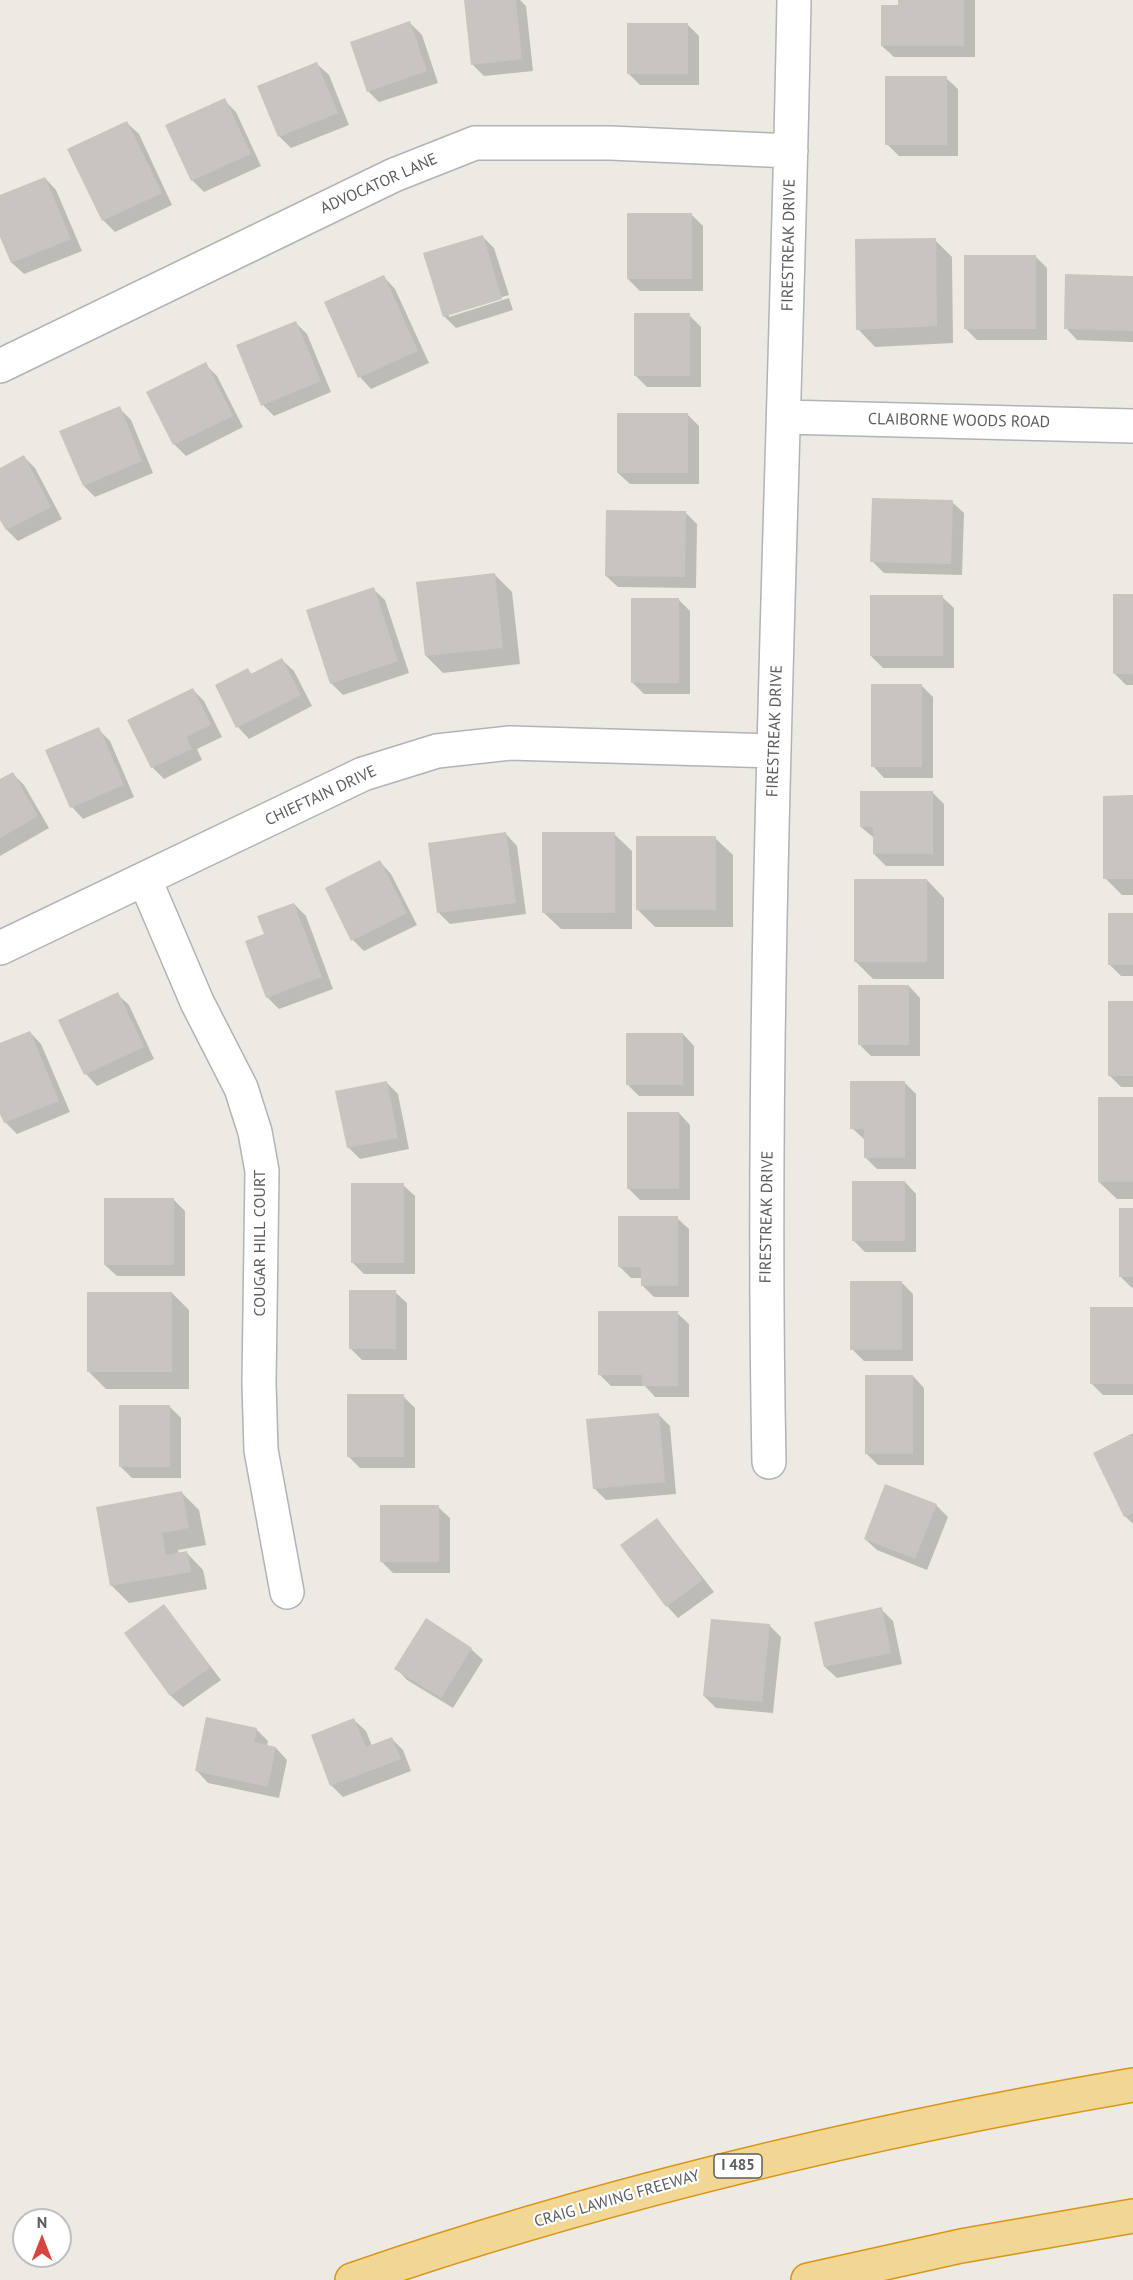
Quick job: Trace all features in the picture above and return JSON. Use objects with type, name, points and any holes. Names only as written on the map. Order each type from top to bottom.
[{"type":"highway","name":"CRAIG LAWING FREEWAY","points":[[352,2280],[440,2250],[740,2165],[889,2131],[1133,2085]]},
{"type":"highway","points":[[807,2280],[962,2246],[1133,2216]]},
{"type":"street","name":"FIRESTREAK DRIVE","points":[[768,1462],[766,1305],[774,751],[785,417],[794,0]]},
{"type":"street","name":"ADVOCATOR LANE","points":[[0,366],[394,175],[475,143],[610,143],[791,151]]},
{"type":"street","name":"CLAIBORNE WOODS ROAD","points":[[785,417],[1133,426]]},
{"type":"street","name":"CHIEFTAIN DRIVE","points":[[0,948],[363,774],[437,751],[510,743],[774,751]]},
{"type":"street","name":"COUGAR HILL COURT","points":[[145,880],[197,1002],[241,1088],[255,1132],[262,1172],[259,1383],[261,1450],[287,1592]]},
{"type":"building","points":[[464,0],[516,0],[522,59],[471,65]]},
{"type":"building","points":[[898,0],[964,0],[964,46],[881,46],[881,5],[898,5]]},
{"type":"building","points":[[410,21],[427,71],[367,92],[350,42]]},
{"type":"building","points":[[627,23],[688,23],[688,74],[627,74]]},
{"type":"building","points":[[317,62],[338,113],[278,137],[257,86]]},
{"type":"building","points":[[885,76],[947,76],[947,145],[885,145]]},
{"type":"building","points":[[225,98],[251,154],[191,181],[165,125]]},
{"type":"building","points":[[127,121],[162,193],[102,221],[67,149]]},
{"type":"building","points":[[45,177],[71,239],[11,263],[0,237],[0,195]]},
{"type":"building","points":[[627,213],[692,213],[692,279],[627,279]]},
{"type":"building","points":[[483,235],[502,299],[443,317],[423,253]]},
{"type":"building","points":[[936,238],[937,326],[856,330],[855,239]]},
{"type":"building","points":[[964,255],[1036,255],[1036,329],[964,329]]},
{"type":"building","points":[[1065,274],[1133,276],[1133,331],[1064,329]]},
{"type":"building","points":[[384,275],[418,351],[358,378],[324,302]]},
{"type":"building","points":[[634,313],[690,313],[690,376],[634,376]]},
{"type":"building","points":[[296,321],[321,381],[261,406],[236,345]]},
{"type":"building","points":[[206,362],[233,416],[173,445],[146,392]]},
{"type":"building","points":[[120,406],[142,461],[83,486],[59,431]]},
{"type":"building","points":[[617,413],[688,413],[688,473],[617,473]]},
{"type":"building","points":[[24,455],[51,507],[6,530],[0,520],[0,468]]},
{"type":"building","points":[[872,498],[953,500],[951,564],[870,562]]},
{"type":"building","points":[[606,510],[686,511],[685,577],[605,576]]},
{"type":"building","points":[[495,573],[503,648],[425,656],[416,582]]},
{"type":"building","points":[[374,587],[398,661],[330,684],[306,610]]},
{"type":"building","points":[[1113,594],[1133,594],[1133,674],[1113,674]]},
{"type":"building","points":[[870,595],[943,595],[943,656],[870,656]]},
{"type":"building","points":[[631,598],[679,598],[679,683],[631,683]]},
{"type":"building","points":[[282,658],[301,695],[236,728],[215,685],[248,668],[251,674]]},
{"type":"building","points":[[871,684],[922,684],[922,767],[871,767]]},
{"type":"building","points":[[193,688],[211,725],[186,737],[192,749],[151,768],[127,720]]},
{"type":"building","points":[[99,727],[124,785],[70,808],[45,750]]},
{"type":"building","points":[[13,772],[38,816],[0,838],[0,779]]},
{"type":"building","points":[[860,791],[933,791],[933,854],[873,854],[873,827],[860,827]]},
{"type":"building","points":[[1133,795],[1133,879],[1103,879],[1103,796]]},
{"type":"building","points":[[506,832],[516,903],[437,913],[428,843]]},
{"type":"building","points":[[542,832],[615,832],[615,913],[542,913]]},
{"type":"building","points":[[636,836],[716,836],[716,910],[636,910]]},
{"type":"building","points":[[380,860],[407,913],[351,941],[325,888]]},
{"type":"building","points":[[854,879],[927,879],[927,962],[854,962]]},
{"type":"building","points":[[294,903],[322,977],[266,998],[245,941],[264,934],[257,916]]},
{"type":"building","points":[[1108,913],[1133,913],[1133,965],[1108,965]]},
{"type":"building","points":[[858,985],[909,985],[909,1045],[858,1045]]},
{"type":"building","points":[[118,992],[144,1047],[84,1075],[58,1020]]},
{"type":"building","points":[[1108,1001],[1133,1001],[1133,1076],[1108,1076]]},
{"type":"building","points":[[30,1031],[59,1101],[4,1123],[0,1114],[0,1043]]},
{"type":"building","points":[[626,1033],[683,1033],[683,1085],[626,1085]]},
{"type":"building","points":[[387,1081],[398,1138],[347,1148],[335,1091]]},
{"type":"building","points":[[850,1081],[905,1081],[905,1158],[864,1158],[864,1129],[850,1129]]},
{"type":"building","points":[[1098,1097],[1133,1097],[1133,1182],[1098,1182]]},
{"type":"building","points":[[627,1112],[679,1112],[679,1189],[627,1189]]},
{"type":"building","points":[[852,1181],[905,1181],[905,1241],[852,1241]]},
{"type":"building","points":[[351,1183],[404,1183],[404,1263],[351,1263]]},
{"type":"building","points":[[104,1198],[174,1198],[174,1265],[104,1265]]},
{"type":"building","points":[[1119,1208],[1133,1208],[1133,1277],[1119,1277]]},
{"type":"building","points":[[618,1216],[678,1216],[678,1286],[641,1286],[641,1267],[618,1267]]},
{"type":"building","points":[[850,1281],[902,1281],[902,1350],[850,1350]]},
{"type":"building","points":[[349,1290],[396,1290],[396,1349],[349,1349]]},
{"type":"building","points":[[87,1292],[172,1292],[172,1372],[87,1372]]},
{"type":"building","points":[[1090,1307],[1133,1307],[1133,1384],[1090,1384]]},
{"type":"building","points":[[598,1311],[678,1311],[678,1386],[642,1386],[642,1375],[598,1375]]},
{"type":"building","points":[[865,1375],[913,1375],[913,1454],[865,1454]]},
{"type":"building","points":[[347,1394],[404,1394],[404,1457],[347,1457]]},
{"type":"building","points":[[119,1405],[170,1405],[170,1467],[119,1467]]},
{"type":"building","points":[[659,1413],[665,1482],[593,1489],[586,1419]]},
{"type":"building","points":[[1133,1433],[1133,1513],[1124,1517],[1093,1453]]},
{"type":"building","points":[[885,1484],[937,1504],[915,1559],[864,1539]]},
{"type":"building","points":[[182,1491],[189,1528],[162,1533],[166,1555],[187,1551],[191,1572],[110,1586],[96,1507]]},
{"type":"building","points":[[380,1505],[439,1505],[439,1562],[380,1562]]},
{"type":"building","points":[[657,1518],[703,1580],[666,1607],[620,1545]]},
{"type":"building","points":[[164,1604],[211,1667],[170,1696],[124,1633]]},
{"type":"building","points":[[882,1607],[891,1653],[824,1667],[814,1622]]},
{"type":"building","points":[[426,1618],[472,1648],[441,1698],[394,1669]]},
{"type":"building","points":[[711,1619],[770,1624],[762,1702],[703,1696]]},
{"type":"building","points":[[206,1717],[257,1728],[254,1742],[276,1747],[268,1787],[195,1771]]},
{"type":"building","points":[[354,1718],[366,1747],[392,1737],[401,1759],[330,1786],[311,1735]]}]
